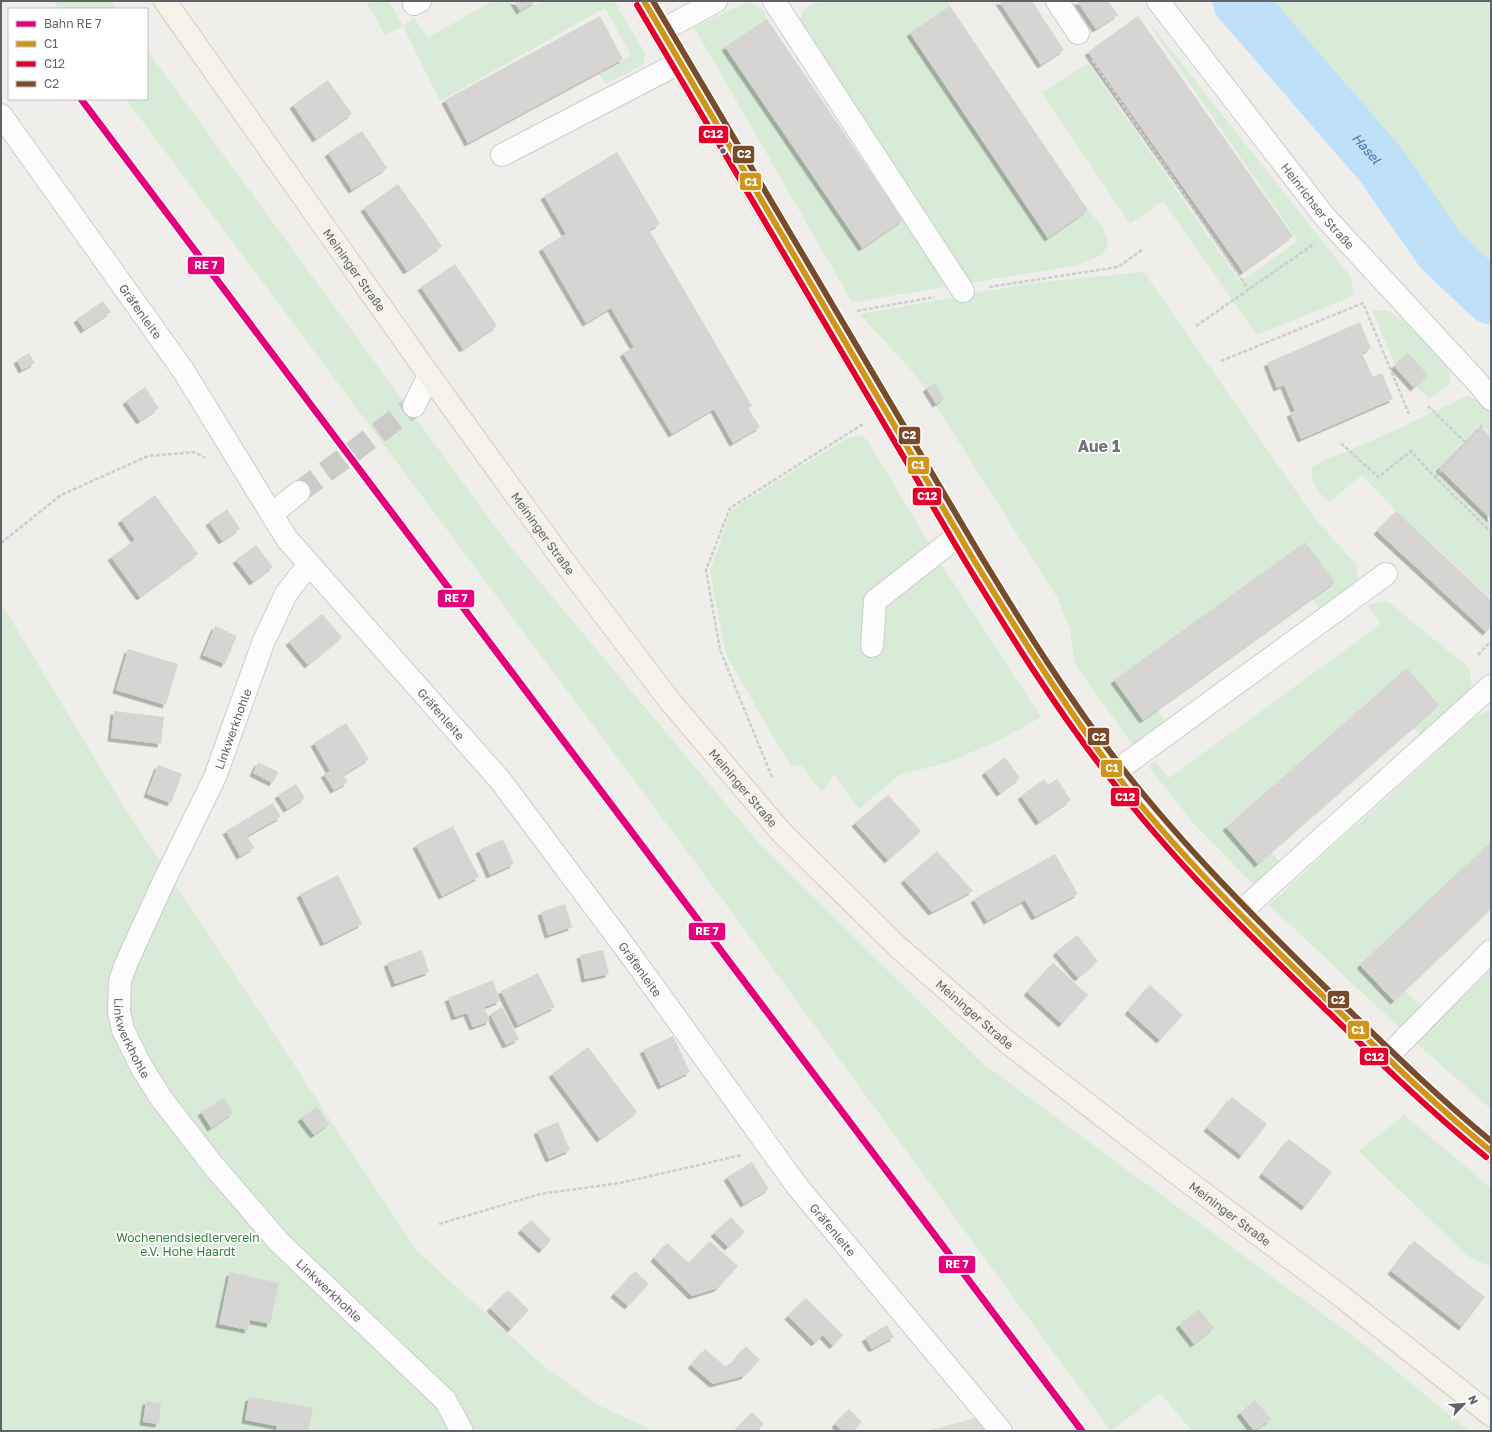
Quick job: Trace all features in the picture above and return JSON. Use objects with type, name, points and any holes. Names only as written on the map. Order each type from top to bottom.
[{"type":"main road","name":"Meininger Straße","points":[[165,1],[429,375],[565,563],[669,700],[782,833],[898,947],[1007,1042],[1175,1172],[1341,1296],[1491,1415]]},
{"type":"street","points":[[644,1],[679,63],[959,535],[1045,674],[1115,772],[1174,844],[1238,914],[1386,1058],[1491,1151]]},
{"type":"street","points":[[661,31],[716,1]]},
{"type":"street","points":[[774,1],[963,291]]},
{"type":"street","points":[[1057,1],[1078,33]]},
{"type":"street","name":"Heinrichser Straße","points":[[1158,1],[1335,228],[1479,384],[1491,399]]},
{"type":"street","points":[[502,155],[679,63]]},
{"type":"street","name":"Gräfenleite","points":[[1,114],[183,370],[287,539],[500,780],[609,926],[797,1186],[1001,1431]]},
{"type":"street","points":[[414,406],[429,375]]},
{"type":"street","points":[[272,514],[299,492]]},
{"type":"street","points":[[872,646],[875,601],[959,535]]},
{"type":"street","name":"Linkwerkhohle","points":[[310,564],[286,594],[264,643],[215,777],[162,885],[126,964],[120,981],[119,1012],[124,1030],[142,1068],[160,1098],[212,1164],[279,1242],[445,1400],[462,1431]]},
{"type":"street","points":[[1115,772],[1386,574]]},
{"type":"street","points":[[1238,914],[1491,686]]},
{"type":"street","points":[[1386,1058],[1491,951]]},
{"type":"path","points":[[1092,60],[1249,290]]},
{"type":"path","points":[[1196,326],[1335,228]]},
{"type":"path","points":[[1221,361],[1363,303],[1409,414]]},
{"type":"path","points":[[1428,406],[1466,443]]},
{"type":"path","points":[[773,781],[720,650],[706,570],[730,508],[885,410]]},
{"type":"path","points":[[1435,477],[1486,421]]},
{"type":"path","points":[[1342,443],[1378,477],[1411,451],[1491,532]]},
{"type":"path","points":[[1,543],[61,495],[148,456],[194,452],[208,460]]},
{"type":"path","points":[[1478,655],[1491,641]]},
{"type":"path","points":[[440,1224],[540,1194],[620,1183],[770,1148]]},
{"type":"shaded area","points":[[976,1418],[986,1431],[925,1431]]},
{"type":"green space","points":[[53,1],[111,1],[116,8],[58,8]]},
{"type":"green space","points":[[366,1],[389,1],[403,26],[385,35]]},
{"type":"green space","points":[[492,1],[511,1],[519,14],[542,1],[614,1],[645,53],[643,65],[606,84],[599,74],[631,55],[605,8],[440,101],[403,26],[414,18],[428,38]]},
{"type":"green space","points":[[820,1],[947,1],[950,6],[910,34],[1047,238],[1088,210],[1103,227],[1108,244],[1103,254],[1078,265],[852,302],[694,27],[741,5],[751,2],[763,10],[767,19],[726,47],[862,248],[920,208],[798,23],[805,8]]},
{"type":"green space","points":[[1239,1],[1491,1],[1491,298],[1441,251],[1381,165]]},
{"type":"green space","points":[[1140,11],[1350,276],[1354,293],[1348,298],[1257,335],[1163,201],[1130,224],[1042,93],[1088,63],[1240,282],[1298,241]]},
{"type":"green space","points":[[148,51],[504,539],[762,847],[982,1063],[1362,1343],[1469,1431],[1192,1431],[1160,1393],[1111,1431],[709,881],[127,100],[148,100]]},
{"type":"green space","points":[[1144,272],[1316,520],[1356,564],[1358,580],[1351,590],[1322,613],[1312,599],[1335,582],[1305,542],[1114,680],[1143,720],[1157,710],[1167,723],[1134,747],[1075,664],[1070,629],[1057,597],[919,379],[860,314],[1033,283]]},
{"type":"green space","points":[[1372,310],[1387,311],[1399,317],[1448,364],[1451,383],[1429,399],[1394,362]]},
{"type":"green space","points":[[1467,396],[1488,404],[1491,407],[1491,435],[1480,424],[1436,470],[1491,522],[1491,598],[1396,511],[1362,475],[1329,502],[1315,487],[1312,479],[1312,468],[1323,461],[1374,440]]},
{"type":"green space","points":[[860,435],[867,440],[944,568],[1041,717],[996,742],[945,763],[899,775],[859,809],[834,775],[822,792],[801,765],[791,767],[726,655],[710,571],[731,510],[844,440]]},
{"type":"green space","points":[[1387,601],[1469,668],[1471,681],[1467,704],[1426,739],[1412,727],[1439,705],[1407,668],[1226,826],[1259,863],[1272,852],[1283,867],[1257,888],[1195,825],[1148,766],[1155,761],[1169,778],[1381,624],[1367,605]]},
{"type":"green space","name":"Wochenendsiedlerverein e.V. Hohe Haardt","points":[[1,603],[119,799],[416,1250],[547,1369],[600,1406],[654,1431],[1,1431]]},
{"type":"green space","points":[[1491,709],[1491,842],[1360,966],[1394,1001],[1405,990],[1422,1008],[1401,1029],[1269,905],[1473,719]]},
{"type":"green space","points":[[1491,969],[1491,1109],[1415,1042]]},
{"type":"green space","points":[[1404,1115],[1491,1188],[1491,1267],[1469,1257],[1359,1151]]},
{"type":"building","points":[[514,1],[537,1],[520,11]]},
{"type":"building","points":[[999,1],[1032,1],[1064,50],[1041,65]]},
{"type":"building","points":[[1077,1],[1108,1],[1118,15],[1096,29]]},
{"type":"building","points":[[950,6],[1088,210],[1048,238],[910,33]]},
{"type":"building","points":[[600,16],[623,59],[468,143],[445,100]]},
{"type":"building","points":[[1138,16],[1293,236],[1243,272],[1088,52]]},
{"type":"building","points":[[767,19],[903,220],[862,248],[725,47]]},
{"type":"building","points":[[328,80],[352,114],[316,139],[293,105]]},
{"type":"building","points":[[362,131],[387,168],[352,190],[328,153]]},
{"type":"building","points":[[617,152],[660,224],[649,230],[752,406],[748,408],[760,427],[733,443],[714,409],[672,434],[623,353],[634,347],[611,308],[586,323],[542,248],[566,234],[544,196]]},
{"type":"building","points":[[398,184],[442,246],[407,271],[364,208]]},
{"type":"building","points":[[455,264],[497,326],[463,349],[421,287]]},
{"type":"building","points":[[103,301],[111,312],[84,330],[77,319]]},
{"type":"building","points":[[1360,322],[1371,348],[1362,353],[1373,377],[1382,373],[1393,399],[1301,439],[1290,413],[1295,411],[1284,385],[1277,388],[1267,363]]},
{"type":"building","points":[[29,353],[35,363],[22,370],[17,360]]},
{"type":"building","points":[[1408,353],[1428,375],[1414,388],[1394,366]]},
{"type":"building","points":[[935,383],[944,399],[936,404],[926,388]]},
{"type":"building","points":[[145,387],[159,408],[140,421],[126,401]]},
{"type":"building","points":[[1480,426],[1491,437],[1491,519],[1439,468]]},
{"type":"building","points":[[155,495],[198,554],[140,597],[111,557],[135,540],[121,520]]},
{"type":"building","points":[[227,509],[240,529],[222,541],[209,522]]},
{"type":"building","points":[[1396,511],[1491,600],[1491,627],[1486,632],[1377,531]]},
{"type":"building","points":[[1305,542],[1335,582],[1143,720],[1114,680]]},
{"type":"building","points":[[256,545],[273,567],[253,582],[236,560]]},
{"type":"building","points":[[322,614],[342,637],[308,665],[289,642]]},
{"type":"building","points":[[215,626],[237,636],[225,664],[203,655]]},
{"type":"building","points":[[128,649],[178,664],[166,705],[116,690]]},
{"type":"building","points":[[1407,668],[1439,705],[1258,864],[1226,827]]},
{"type":"building","points":[[114,711],[164,717],[161,744],[111,738]]},
{"type":"building","points":[[346,723],[369,759],[343,775],[348,782],[334,790],[324,774],[330,771],[314,743]]},
{"type":"building","points":[[1005,757],[1020,778],[1000,793],[985,772]]},
{"type":"building","points":[[258,762],[278,772],[273,783],[253,773]]},
{"type":"building","points":[[158,765],[182,774],[171,803],[147,794]]},
{"type":"building","points":[[1044,779],[1048,785],[1057,779],[1071,800],[1039,822],[1021,796]]},
{"type":"building","points":[[296,784],[305,798],[287,809],[278,795]]},
{"type":"building","points":[[888,795],[921,831],[888,860],[855,823]]},
{"type":"building","points":[[273,803],[281,817],[247,836],[254,848],[240,856],[226,831]]},
{"type":"building","points":[[453,826],[479,877],[442,896],[416,845]]},
{"type":"building","points":[[503,839],[514,864],[490,875],[479,850]]},
{"type":"building","points":[[1491,842],[1491,909],[1394,1001],[1360,965]]},
{"type":"building","points":[[937,851],[973,891],[932,912],[904,880]]},
{"type":"building","points":[[1055,854],[1078,894],[1035,917],[1025,900],[987,921],[974,899]]},
{"type":"building","points":[[338,875],[362,924],[324,943],[300,894]]},
{"type":"building","points":[[565,904],[572,927],[548,935],[541,912]]},
{"type":"building","points":[[1077,935],[1098,961],[1078,978],[1056,952]]},
{"type":"building","points":[[422,950],[429,972],[395,984],[387,963]]},
{"type":"building","points":[[603,950],[609,974],[585,979],[580,955]]},
{"type":"building","points":[[1053,963],[1088,995],[1062,1024],[1027,992]]},
{"type":"building","points":[[538,973],[555,1007],[518,1025],[501,991]]},
{"type":"building","points":[[493,980],[500,1001],[484,1007],[490,1021],[473,1027],[467,1013],[455,1017],[448,998]]},
{"type":"building","points":[[1150,985],[1183,1015],[1160,1040],[1128,1011]]},
{"type":"building","points":[[502,1007],[519,1039],[506,1045],[490,1014]]},
{"type":"building","points":[[673,1036],[690,1072],[661,1086],[643,1050]]},
{"type":"building","points":[[588,1047],[637,1112],[600,1139],[552,1074]]},
{"type":"building","points":[[1232,1097],[1267,1124],[1242,1156],[1207,1128]]},
{"type":"building","points":[[224,1098],[233,1113],[211,1128],[201,1112]]},
{"type":"building","points":[[317,1107],[329,1124],[314,1135],[301,1118]]},
{"type":"building","points":[[558,1122],[570,1150],[549,1159],[537,1131]]},
{"type":"building","points":[[1289,1139],[1332,1172],[1305,1207],[1262,1174]]},
{"type":"building","points":[[752,1162],[769,1189],[744,1204],[727,1177]]},
{"type":"building","points":[[731,1217],[745,1232],[728,1247],[714,1233]]},
{"type":"building","points":[[531,1220],[551,1240],[542,1250],[521,1230]]},
{"type":"building","points":[[710,1241],[738,1266],[718,1288],[692,1296],[654,1258],[667,1243],[689,1263]]},
{"type":"building","points":[[1414,1241],[1485,1297],[1462,1327],[1391,1271]]},
{"type":"building","points":[[635,1271],[649,1284],[628,1306],[614,1294]]},
{"type":"building","points":[[230,1272],[279,1283],[270,1324],[250,1320],[248,1330],[219,1324]]},
{"type":"building","points":[[508,1290],[529,1310],[511,1329],[490,1308]]},
{"type":"building","points":[[806,1298],[843,1335],[833,1346],[823,1335],[815,1343],[788,1316]]},
{"type":"building","points":[[1199,1309],[1214,1328],[1194,1344],[1179,1325]]},
{"type":"building","points":[[887,1325],[894,1337],[872,1349],[865,1338]]},
{"type":"building","points":[[746,1346],[760,1360],[744,1376],[713,1384],[691,1365],[705,1349],[725,1366],[733,1362]]},
{"type":"building","points":[[249,1397],[313,1408],[308,1431],[276,1431],[277,1426],[245,1420]]},
{"type":"building","points":[[1255,1400],[1271,1419],[1254,1431],[1240,1413]]},
{"type":"building","points":[[146,1401],[161,1403],[159,1424],[143,1422]]},
{"type":"building","points":[[849,1409],[862,1422],[853,1431],[842,1431],[835,1424]]},
{"type":"building","points":[[752,1412],[764,1424],[757,1431],[734,1431]]},
{"type":"waterway","name":"Hasel","points":[[1239,1],[1381,165],[1441,251],[1491,298]]},
{"type":"tunnel","points":[[299,492],[414,406]]},
{"type":"transit line","name":"C1","points":[[644,1],[972,557],[1041,667],[1077,721],[1115,773],[1188,860],[1294,968],[1404,1074],[1491,1151]]},
{"type":"transit line","name":"C2","points":[[653,1],[979,553],[1048,663],[1103,743],[1171,827],[1247,909],[1407,1066],[1491,1141]]},
{"type":"transit line","name":"C12","points":[[637,5],[965,561],[1034,671],[1089,751],[1157,836],[1235,920],[1399,1080],[1486,1157]]},
{"type":"transit line","points":[[82,100],[1082,1431]]},
{"type":"district","name":"Aue 1","points":[[1099,446]]}]
